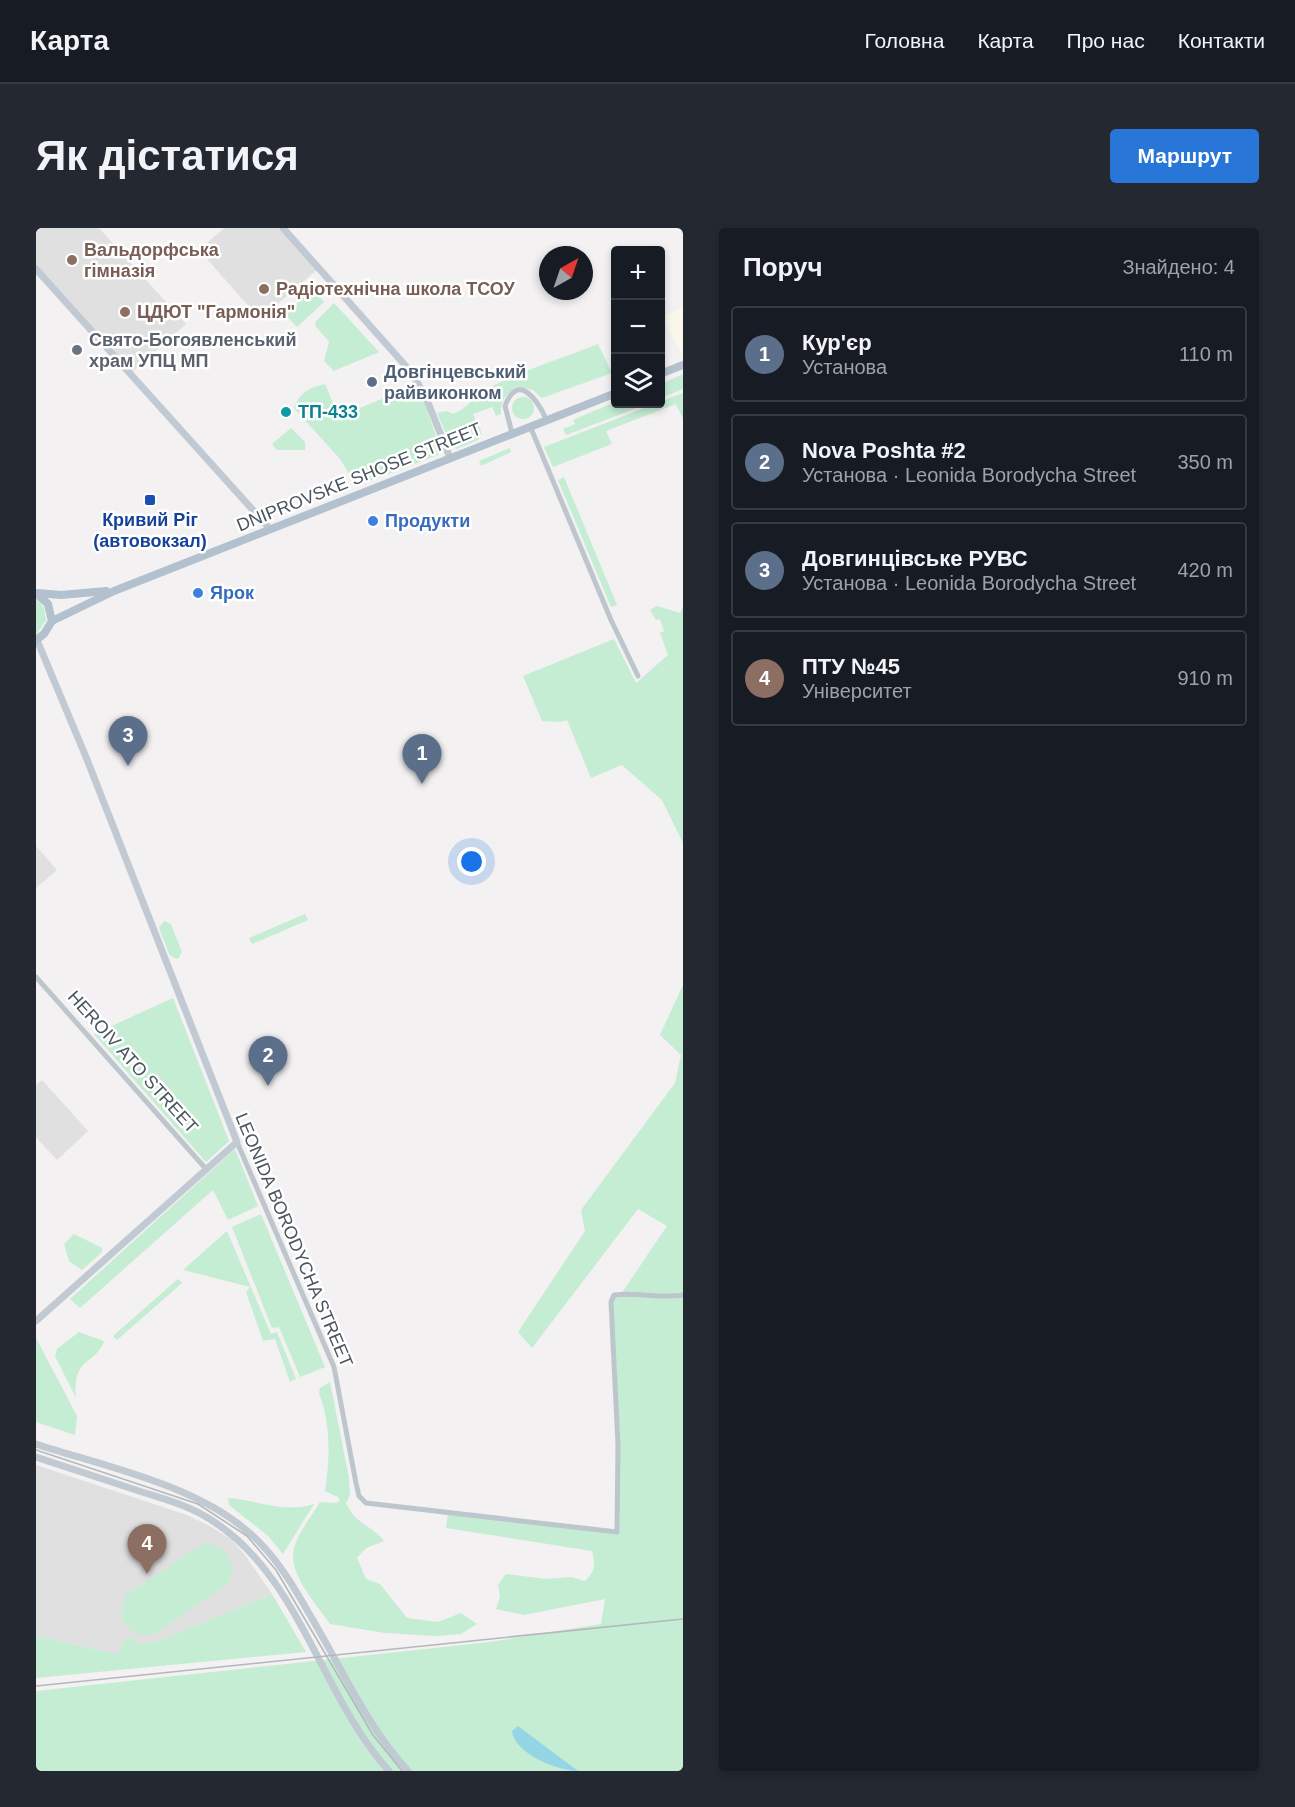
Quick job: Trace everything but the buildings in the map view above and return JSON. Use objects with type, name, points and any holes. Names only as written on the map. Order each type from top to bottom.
[{"type":"main road","points":[[665,372],[683,365]]},
{"type":"main road","name":"DNIPROVSKE SHOSE STREET","points":[[114,591],[611,395]]},
{"type":"main road","points":[[36,593],[61,595],[114,591]]},
{"type":"main road","points":[[52,621],[114,591]]},
{"type":"main road","points":[[36,593],[48,604],[52,621],[49,629],[37,640]]},
{"type":"street","points":[[283,228],[412,373],[427,400],[450,458]]},
{"type":"street","points":[[36,269],[270,529]]},
{"type":"street","points":[[512,433],[505,406],[510,396],[518,391],[526,391],[536,398],[546,419]]},
{"type":"street","points":[[530,426],[611,620],[638,676]]},
{"type":"street","name":"LEONIDA BORODYCHA STREET","points":[[37,640],[86,756],[237,1142],[325,1344],[339,1391],[359,1496],[366,1503],[617,1532],[618,1445],[611,1302],[614,1295],[621,1294],[656,1297],[683,1294]]},
{"type":"street","name":"HEROIV ATO STREET","points":[[36,976],[206,1168]]},
{"type":"street","points":[[36,1321],[237,1142]]},
{"type":"street","points":[[36,1444],[155,1484],[221,1512],[259,1542],[296,1590],[372,1723],[408,1771]]},
{"type":"street","points":[[36,1457],[152,1495],[208,1518],[234,1536],[254,1556],[280,1593],[368,1743],[389,1771]]},
{"type":"shaded area","name":"ЦДЮТ \"Гармонія\"","points":[[36,228],[99,228],[186,324],[130,374],[36,269]]},
{"type":"shaded area","name":"Радіотехнічна школа ТСОУ","points":[[224,228],[283,228],[319,268],[260,319],[199,250]]},
{"type":"shaded area","points":[[683,307],[683,357],[665,321],[665,316]]},
{"type":"shaded area","points":[[36,846],[57,870],[36,888]]},
{"type":"shaded area","points":[[42,1080],[88,1131],[57,1160],[36,1137],[36,1085]]},
{"type":"shaded area","points":[[36,1465],[187,1515],[206,1524],[231,1539],[272,1594],[156,1642],[142,1644],[117,1654],[36,1636]]},
{"type":"green space","points":[[312,289],[324,302],[297,327],[285,314]]},
{"type":"green space","points":[[334,303],[379,352],[334,371],[324,361],[329,342],[315,325],[316,321]]},
{"type":"green space","points":[[598,344],[611,373],[542,398],[533,390],[517,387],[505,398],[501,414],[496,416],[492,407],[473,414],[477,424],[447,436],[437,413],[446,411],[453,414],[490,387]]},
{"type":"green space","points":[[683,374],[683,389],[665,396],[665,382]]},
{"type":"green space","points":[[325,384],[337,412],[343,415],[415,385],[424,401],[441,451],[438,455],[357,486],[340,459],[294,408],[299,398],[306,392]]},
{"type":"green space","points":[[683,393],[683,419],[676,404],[606,431],[612,444],[553,467],[544,447],[644,408],[665,408],[665,400]]},
{"type":"green space","points":[[519,397],[527,397],[534,404],[534,412],[527,419],[519,419],[512,412],[512,404]]},
{"type":"green space","points":[[611,404],[611,408],[637,408],[566,435],[563,429],[575,424],[573,420]]},
{"type":"green space","points":[[479,426],[482,435],[478,440],[456,449],[448,439]]},
{"type":"green space","points":[[291,428],[305,442],[305,450],[277,450],[272,444]]},
{"type":"green space","points":[[510,448],[511,452],[481,466],[479,461]]},
{"type":"green space","points":[[564,477],[617,605],[611,607],[558,480]]},
{"type":"green space","points":[[36,598],[44,608],[46,620],[36,635]]},
{"type":"green space","points":[[657,606],[680,613],[683,607],[683,843],[662,800],[622,765],[591,778],[567,720],[542,721],[523,676],[614,639],[636,683],[668,655],[660,633],[664,631],[660,619],[656,620],[650,610]]},
{"type":"green space","points":[[305,914],[308,920],[252,944],[249,938]]},
{"type":"green space","points":[[164,921],[171,924],[182,952],[178,959],[170,956],[159,928]]},
{"type":"green space","points":[[683,985],[683,1771],[36,1771],[36,1691],[490,1642],[601,1624],[605,1599],[524,1615],[496,1609],[500,1597],[498,1585],[506,1574],[547,1579],[571,1577],[585,1581],[594,1567],[592,1551],[446,1528],[448,1513],[617,1532],[618,1445],[611,1302],[614,1295],[621,1294],[667,1226],[638,1209],[532,1348],[518,1332],[585,1231],[581,1210],[675,1083],[681,1055],[660,1035]]},
{"type":"green space","points":[[173,998],[229,1141],[206,1162],[94,1034]]},
{"type":"green space","points":[[235,1149],[258,1206],[228,1220],[213,1190],[80,1308],[70,1299]]},
{"type":"green space","points":[[261,1214],[325,1367],[300,1377],[279,1327],[272,1328],[232,1227]]},
{"type":"green space","points":[[227,1231],[271,1334],[277,1332],[296,1379],[290,1382],[275,1339],[263,1341],[246,1292],[250,1287],[183,1270]]},
{"type":"green space","points":[[74,1234],[102,1248],[102,1252],[82,1270],[69,1261],[64,1244]]},
{"type":"green space","points":[[178,1279],[182,1283],[117,1340],[113,1336]]},
{"type":"green space","points":[[79,1332],[104,1341],[100,1349],[78,1374],[76,1398],[55,1356],[57,1349]]},
{"type":"green space","points":[[36,1338],[77,1416],[75,1435],[36,1422]]},
{"type":"green space","points":[[330,1382],[349,1478],[350,1495],[346,1503],[358,1520],[384,1541],[366,1548],[357,1558],[366,1579],[380,1584],[407,1618],[438,1622],[461,1613],[477,1624],[461,1634],[437,1636],[385,1633],[330,1624],[304,1588],[295,1568],[294,1548],[320,1502],[340,1501],[338,1497],[325,1491],[328,1442],[326,1417],[319,1393],[320,1388]]},
{"type":"green space","points":[[228,1498],[292,1508],[314,1504],[283,1554],[268,1536],[229,1505]]},
{"type":"green space","points":[[202,1544],[217,1546],[228,1555],[232,1568],[229,1583],[156,1633],[144,1635],[130,1629],[121,1614],[125,1596]]},
{"type":"green space","points":[[272,1594],[306,1652],[36,1678],[36,1636],[117,1654],[127,1637],[142,1644],[156,1642]]},
{"type":"water","points":[[518,1726],[578,1771],[560,1768],[529,1754],[520,1747],[515,1739],[512,1731]]},
{"type":"tram line","points":[[36,1450],[198,1504],[247,1536],[276,1570],[373,1735],[402,1771]]},
{"type":"railway","points":[[36,1686],[683,1619]]},
{"type":"place","name":"Вальдорфська гімназія","points":[[72,260]]},
{"type":"place","name":"Радіотехнічна школа ТСОУ","points":[[264,289]]},
{"type":"place","name":"ЦДЮТ \"Гармонія\"","points":[[125,312]]},
{"type":"place","name":"Свято-Богоявленський храм УПЦ МП","points":[[77,350]]},
{"type":"place","name":"Довгінцевський райвиконком","points":[[372,382]]},
{"type":"place","name":"ТП-433","points":[[286,412]]},
{"type":"place","name":"Кривий Ріг (автовокзал)","points":[[150,500]]},
{"type":"place","name":"Продукти","points":[[373,521]]},
{"type":"place","name":"Ярок","points":[[198,593]]},
{"type":"place","name":"Довгинцівське РУВС","points":[[128,766]]},
{"type":"place","name":"Кур'єр","points":[[422,784]]},
{"type":"place","name":"Nova Poshta #2","points":[[268,1086]]},
{"type":"place","name":"ПТУ №45","points":[[147,1574]]}]
